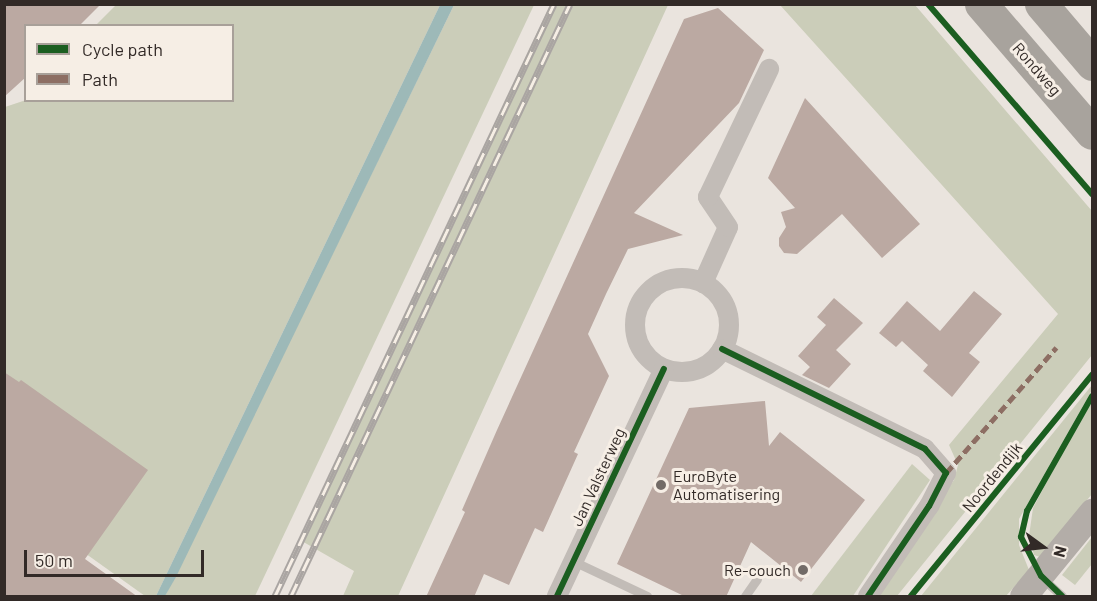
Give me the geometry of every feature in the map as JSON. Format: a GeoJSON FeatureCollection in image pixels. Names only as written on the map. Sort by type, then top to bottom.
{"type":"FeatureCollection","features":[{"type":"Feature","properties":{"kind":"highway","name":"Rondweg"},"geometry":{"type":"LineString","coordinates":[[981,4],[1092,133]]}},
{"type":"Feature","properties":{"kind":"highway"},"geometry":{"type":"LineString","coordinates":[[1041,4],[1092,64]]}},
{"type":"Feature","properties":{"kind":"street"},"geometry":{"type":"LineString","coordinates":[[703,283],[728,226],[708,197],[769,69]]}},
{"type":"Feature","properties":{"kind":"street"},"geometry":{"type":"LineString","coordinates":[[686,278],[703,283],[713,290],[723,302],[729,318],[728,334],[722,349],[711,362],[697,370],[680,372],[664,369],[644,352],[638,340],[635,327],[642,302],[650,291],[673,279],[686,278]]}},
{"type":"Feature","properties":{"kind":"street","name":"Noordendijk"},"geometry":{"type":"LineString","coordinates":[[722,349],[925,449],[946,473],[930,506],[868,597]]}},
{"type":"Feature","properties":{"kind":"street","name":"Jan Valsterweg"},"geometry":{"type":"LineString","coordinates":[[556,597],[664,369]]}},
{"type":"Feature","properties":{"kind":"street"},"geometry":{"type":"LineString","coordinates":[[1023,597],[1092,512]]}},
{"type":"Feature","properties":{"kind":"lane"},"geometry":{"type":"LineString","coordinates":[[573,561],[647,597]]}},
{"type":"Feature","properties":{"kind":"lane"},"geometry":{"type":"LineString","coordinates":[[1041,576],[1062,597]]}},
{"type":"Feature","properties":{"kind":"lane"},"geometry":{"type":"LineString","coordinates":[[744,597],[757,579]]}},
{"type":"Feature","properties":{"kind":"green space"},"geometry":{"type":"Polygon","coordinates":[[[116,5],[440,5],[156,596],[145,596],[5,496],[5,107],[24,101],[234,102],[234,24],[97,24],[116,5]]]}},
{"type":"Feature","properties":{"kind":"green space"},"geometry":{"type":"Polygon","coordinates":[[[454,5],[534,5],[255,596],[165,596],[454,5]]]}},
{"type":"Feature","properties":{"kind":"green space"},"geometry":{"type":"Polygon","coordinates":[[[550,5],[668,5],[398,596],[343,596],[354,571],[300,540],[550,5]]]}},
{"type":"Feature","properties":{"kind":"green space"},"geometry":{"type":"Polygon","coordinates":[[[780,5],[915,5],[1092,211],[1092,355],[897,596],[873,596],[954,480],[958,465],[949,445],[1058,314],[780,5]]]}},
{"type":"Feature","properties":{"kind":"green space"},"geometry":{"type":"Polygon","coordinates":[[[1092,385],[1092,390],[1019,519],[1019,545],[1029,570],[1006,596],[921,596],[1092,385]]]}},
{"type":"Feature","properties":{"kind":"green space"},"geometry":{"type":"Polygon","coordinates":[[[1092,402],[1092,494],[1040,557],[1034,555],[1029,536],[1033,508],[1071,436],[1092,402]]]}},
{"type":"Feature","properties":{"kind":"green space"},"geometry":{"type":"Polygon","coordinates":[[[912,464],[930,480],[853,596],[811,596],[912,464]]]}},
{"type":"Feature","properties":{"kind":"green space"},"geometry":{"type":"Polygon","coordinates":[[[1092,537],[1092,564],[1075,585],[1062,575],[1092,537]]]}},
{"type":"Feature","properties":{"kind":"water"},"geometry":{"type":"Polygon","coordinates":[[[440,5],[454,5],[176,577],[165,596],[156,596],[440,5]]]}},
{"type":"Feature","properties":{"kind":"building"},"geometry":{"type":"Polygon","coordinates":[[[4,4],[101,4],[81,24],[24,24],[24,79],[4,97],[4,4]]]}},
{"type":"Feature","properties":{"kind":"building"},"geometry":{"type":"Polygon","coordinates":[[[718,8],[764,50],[739,103],[634,213],[683,235],[628,249],[606,294],[588,334],[609,376],[574,452],[578,454],[543,532],[535,528],[509,585],[484,574],[474,597],[426,597],[465,512],[462,510],[497,430],[684,19],[718,8]]]}},
{"type":"Feature","properties":{"kind":"building"},"geometry":{"type":"Polygon","coordinates":[[[805,98],[920,224],[882,258],[842,214],[797,254],[784,253],[779,246],[779,238],[786,227],[781,212],[795,208],[768,178],[805,98]]]}},
{"type":"Feature","properties":{"kind":"building"},"geometry":{"type":"Polygon","coordinates":[[[974,291],[1002,314],[969,353],[980,362],[952,397],[923,371],[928,365],[902,341],[896,347],[879,333],[907,301],[940,331],[974,291]]]}},
{"type":"Feature","properties":{"kind":"building"},"geometry":{"type":"Polygon","coordinates":[[[834,298],[863,323],[836,350],[851,364],[829,388],[802,375],[810,367],[798,356],[826,325],[817,317],[834,298]]]}},
{"type":"Feature","properties":{"kind":"building"},"geometry":{"type":"Polygon","coordinates":[[[4,372],[19,382],[21,380],[148,470],[85,559],[138,597],[4,597],[4,372]]]}},
{"type":"Feature","properties":{"kind":"building"},"geometry":{"type":"Polygon","coordinates":[[[765,401],[769,446],[780,432],[865,500],[801,582],[751,542],[726,597],[686,597],[617,564],[689,408],[765,401]]]}},
{"type":"Feature","properties":{"kind":"railway"},"geometry":{"type":"LineString","coordinates":[[275,596],[554,4]]}},
{"type":"Feature","properties":{"kind":"railway"},"geometry":{"type":"LineString","coordinates":[[291,596],[570,4]]}},
{"type":"Feature","properties":{"kind":"marked path"},"geometry":{"type":"LineString","coordinates":[[946,473],[1056,348]]}},
{"type":"Feature","properties":{"kind":"cycle path"},"geometry":{"type":"LineString","coordinates":[[928,4],[1092,194]]}},
{"type":"Feature","properties":{"kind":"cycle path"},"geometry":{"type":"LineString","coordinates":[[722,349],[925,449],[946,473],[929,506],[868,596]]}},
{"type":"Feature","properties":{"kind":"cycle path"},"geometry":{"type":"LineString","coordinates":[[557,596],[664,369]]}},
{"type":"Feature","properties":{"kind":"cycle path"},"geometry":{"type":"LineString","coordinates":[[911,596],[1092,375]]}},
{"type":"Feature","properties":{"kind":"cycle path"},"geometry":{"type":"LineString","coordinates":[[1062,596],[1041,576],[1021,537],[1027,511],[1092,396]]}},
{"type":"Feature","properties":{"kind":"place","name":"EuroByte Automatisering"},"geometry":{"type":"Point","coordinates":[661,485]}},
{"type":"Feature","properties":{"kind":"place","name":"Re-couch"},"geometry":{"type":"Point","coordinates":[803,570]}}]}
